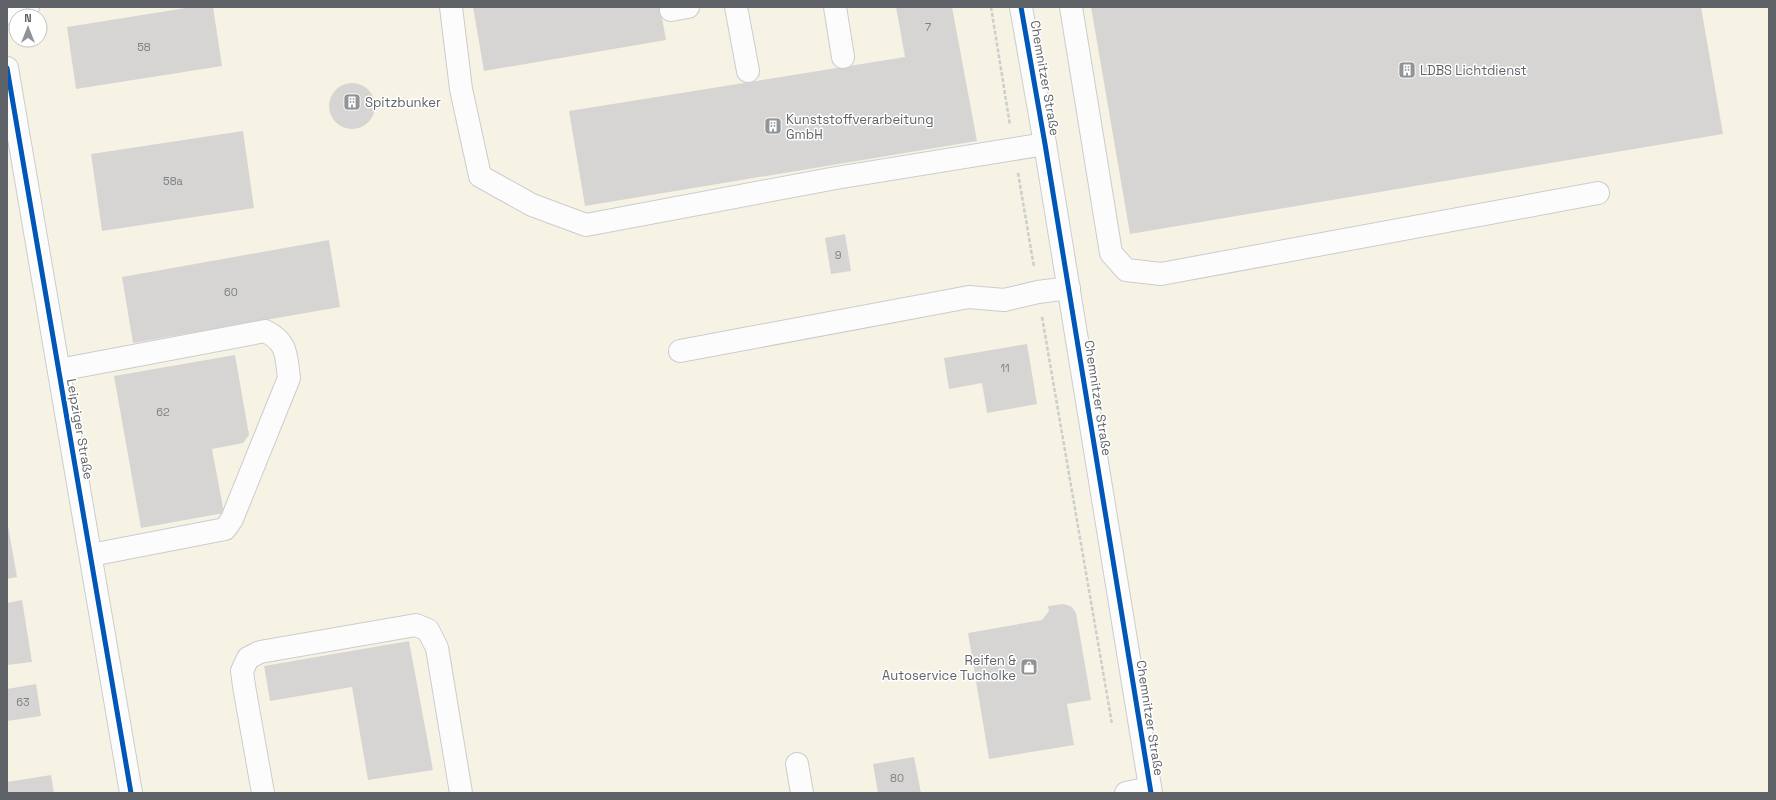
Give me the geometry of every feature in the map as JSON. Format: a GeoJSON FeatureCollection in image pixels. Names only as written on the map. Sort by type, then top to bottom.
{"type":"FeatureCollection","features":[{"type":"Feature","properties":{"kind":"street"},"geometry":{"type":"LineString","coordinates":[[7,13],[28,7]]}},
{"type":"Feature","properties":{"kind":"street"},"geometry":{"type":"LineString","coordinates":[[451,7],[461,89],[480,176],[532,205],[586,225],[836,178],[1045,144]]}},
{"type":"Feature","properties":{"kind":"street"},"geometry":{"type":"LineString","coordinates":[[736,7],[748,71]]}},
{"type":"Feature","properties":{"kind":"street"},"geometry":{"type":"LineString","coordinates":[[835,7],[843,57]]}},
{"type":"Feature","properties":{"kind":"street","name":"Chemnitzer Straße"},"geometry":{"type":"LineString","coordinates":[[1021,7],[1069,288],[1151,790]]}},
{"type":"Feature","properties":{"kind":"street"},"geometry":{"type":"LineString","coordinates":[[1070,7],[1111,253],[1126,270],[1161,274],[1598,193]]}},
{"type":"Feature","properties":{"kind":"street","name":"Leipziger Straße"},"geometry":{"type":"LineString","coordinates":[[7,68],[131,793]]}},
{"type":"Feature","properties":{"kind":"street"},"geometry":{"type":"LineString","coordinates":[[680,351],[969,297],[1004,300],[1038,292],[1069,288]]}},
{"type":"Feature","properties":{"kind":"street"},"geometry":{"type":"LineString","coordinates":[[59,370],[266,331],[276,336],[284,346],[286,356],[289,378],[232,518],[225,529],[91,556]]}},
{"type":"Feature","properties":{"kind":"street"},"geometry":{"type":"LineString","coordinates":[[263,793],[242,670],[248,658],[260,652],[416,625],[428,630],[437,648],[461,793]]}},
{"type":"Feature","properties":{"kind":"street"},"geometry":{"type":"LineString","coordinates":[[797,764],[802,793]]}},
{"type":"Feature","properties":{"kind":"street"},"geometry":{"type":"LineString","coordinates":[[1126,793],[1151,790]]}},
{"type":"Feature","properties":{"kind":"path"},"geometry":{"type":"LineString","coordinates":[[991,7],[1113,730]]}},
{"type":"Feature","properties":{"kind":"shaded area"},"geometry":{"type":"Polygon","coordinates":[[[7,7],[1769,7],[1769,793],[7,793],[7,7]]]}},
{"type":"Feature","properties":{"kind":"building"},"geometry":{"type":"Polygon","coordinates":[[[192,7],[213,7],[222,66],[76,89],[67,27],[192,7]]]}},
{"type":"Feature","properties":{"kind":"building"},"geometry":{"type":"Polygon","coordinates":[[[473,7],[660,7],[666,40],[484,71],[473,7]]]}},
{"type":"Feature","properties":{"kind":"building","name":"Kunststoffverarbeitung GmbH"},"geometry":{"type":"Polygon","coordinates":[[[896,7],[952,7],[977,141],[585,206],[569,111],[905,57],[896,7]]]}},
{"type":"Feature","properties":{"kind":"building","name":"LDBS Lichtdienst"},"geometry":{"type":"Polygon","coordinates":[[[1091,7],[1701,7],[1723,134],[1130,234],[1091,7]]]}},
{"type":"Feature","properties":{"kind":"building","name":"Spitzbunker"},"geometry":{"type":"Polygon","coordinates":[[[352,83],[365,87],[371,93],[375,106],[371,119],[365,125],[352,129],[339,125],[333,119],[329,106],[333,93],[339,87],[352,83]]]}},
{"type":"Feature","properties":{"kind":"building"},"geometry":{"type":"Polygon","coordinates":[[[243,131],[254,208],[102,231],[91,154],[243,131]]]}},
{"type":"Feature","properties":{"kind":"building"},"geometry":{"type":"Polygon","coordinates":[[[845,234],[851,271],[831,274],[825,238],[845,234]]]}},
{"type":"Feature","properties":{"kind":"building"},"geometry":{"type":"Polygon","coordinates":[[[329,240],[340,307],[133,343],[122,277],[329,240]]]}},
{"type":"Feature","properties":{"kind":"building"},"geometry":{"type":"Polygon","coordinates":[[[1027,344],[1037,404],[987,413],[982,383],[949,389],[944,358],[1027,344]]]}},
{"type":"Feature","properties":{"kind":"building"},"geometry":{"type":"Polygon","coordinates":[[[235,355],[249,435],[243,443],[212,449],[224,513],[141,528],[114,376],[235,355]]]}},
{"type":"Feature","properties":{"kind":"building"},"geometry":{"type":"Polygon","coordinates":[[[7,520],[17,577],[7,579],[7,520]]]}},
{"type":"Feature","properties":{"kind":"building"},"geometry":{"type":"Polygon","coordinates":[[[22,600],[32,662],[7,665],[7,603],[22,600]]]}},
{"type":"Feature","properties":{"kind":"building","name":"Reifen & Autoservice Tucholke"},"geometry":{"type":"Polygon","coordinates":[[[1064,604],[1072,607],[1076,613],[1091,700],[1067,704],[1074,745],[989,759],[968,633],[1042,620],[1049,611],[1048,606],[1064,604]]]}},
{"type":"Feature","properties":{"kind":"building"},"geometry":{"type":"Polygon","coordinates":[[[409,641],[433,770],[368,780],[352,687],[270,701],[264,666],[409,641]]]}},
{"type":"Feature","properties":{"kind":"building"},"geometry":{"type":"Polygon","coordinates":[[[36,684],[41,716],[7,721],[7,689],[36,684]]]}},
{"type":"Feature","properties":{"kind":"building"},"geometry":{"type":"Polygon","coordinates":[[[914,757],[921,793],[878,793],[873,764],[914,757]]]}},
{"type":"Feature","properties":{"kind":"building"},"geometry":{"type":"Polygon","coordinates":[[[51,775],[54,793],[7,793],[7,782],[51,775]]]}},
{"type":"Feature","properties":{"kind":"cycle path"},"geometry":{"type":"LineString","coordinates":[[1021,7],[1045,144],[1151,793]]}},
{"type":"Feature","properties":{"kind":"cycle path"},"geometry":{"type":"LineString","coordinates":[[7,68],[131,793]]}},
{"type":"Feature","properties":{"kind":"place","name":"LDBS Lichtdienst"},"geometry":{"type":"Point","coordinates":[1407,70]}},
{"type":"Feature","properties":{"kind":"place","name":"Spitzbunker"},"geometry":{"type":"Point","coordinates":[352,102]}},
{"type":"Feature","properties":{"kind":"place","name":"Kunststoffverarbeitung GmbH"},"geometry":{"type":"Point","coordinates":[773,126]}},
{"type":"Feature","properties":{"kind":"place","name":"Reifen & Autoservice Tucholke"},"geometry":{"type":"Point","coordinates":[1029,667]}}]}
